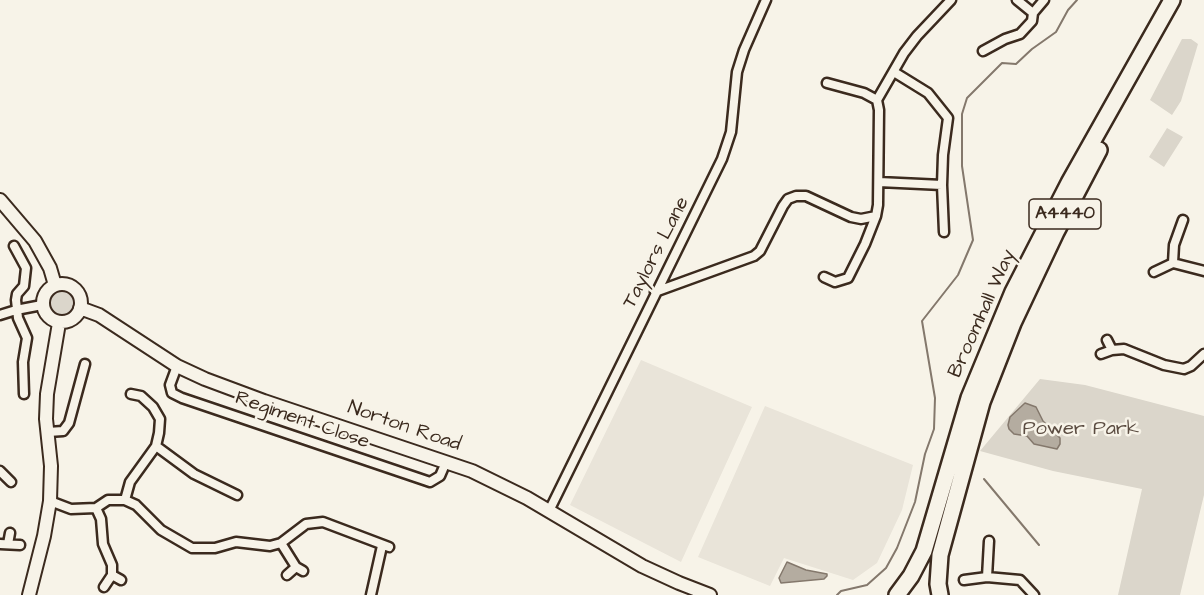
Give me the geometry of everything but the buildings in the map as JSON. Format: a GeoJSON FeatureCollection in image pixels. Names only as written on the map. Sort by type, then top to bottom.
{"type":"FeatureCollection","features":[{"type":"Feature","properties":{"kind":"highway","name":"Broomhall Way"},"geometry":{"type":"LineString","coordinates":[[897,595],[911,576],[924,551],[969,398],[1013,292],[1069,183],[1172,0]]}},
{"type":"Feature","properties":{"kind":"highway","name":"Broomhall Way"},"geometry":{"type":"LineString","coordinates":[[940,595],[939,555],[956,491],[982,402],[1013,323],[1093,161],[1184,0]]}},
{"type":"Feature","properties":{"kind":"street","name":"Taylors Lane"},"geometry":{"type":"LineString","coordinates":[[549,511],[722,159],[731,132],[737,72],[766,0]]}},
{"type":"Feature","properties":{"kind":"street"},"geometry":{"type":"LineString","coordinates":[[824,277],[835,282],[848,278],[876,216],[879,182],[877,100],[917,36],[951,0]]}},
{"type":"Feature","properties":{"kind":"street"},"geometry":{"type":"LineString","coordinates":[[1017,0],[1033,13]]}},
{"type":"Feature","properties":{"kind":"street"},"geometry":{"type":"LineString","coordinates":[[983,51],[1020,34],[1032,21],[1033,13],[1044,0]]}},
{"type":"Feature","properties":{"kind":"street"},"geometry":{"type":"LineString","coordinates":[[894,72],[928,93],[948,118],[943,155],[944,231]]}},
{"type":"Feature","properties":{"kind":"street"},"geometry":{"type":"LineString","coordinates":[[827,83],[864,93],[877,100]]}},
{"type":"Feature","properties":{"kind":"street"},"geometry":{"type":"LineString","coordinates":[[879,182],[942,185]]}},
{"type":"Feature","properties":{"kind":"street"},"geometry":{"type":"LineString","coordinates":[[655,292],[754,256],[760,251],[783,206],[788,199],[796,196],[806,196],[851,217],[861,219],[876,216]]}},
{"type":"Feature","properties":{"kind":"street"},"geometry":{"type":"LineString","coordinates":[[0,200],[35,241],[50,268],[55,285]]}},
{"type":"Feature","properties":{"kind":"street"},"geometry":{"type":"LineString","coordinates":[[1173,263],[1174,245],[1183,220]]}},
{"type":"Feature","properties":{"kind":"street"},"geometry":{"type":"LineString","coordinates":[[14,246],[26,268],[26,278],[18,294],[16,310],[27,338],[23,362],[24,394]]}},
{"type":"Feature","properties":{"kind":"street"},"geometry":{"type":"LineString","coordinates":[[1154,272],[1173,263],[1204,272]]}},
{"type":"Feature","properties":{"kind":"street"},"geometry":{"type":"LineString","coordinates":[[63,284],[76,291],[80,298],[80,308],[73,319],[59,322],[50,318],[42,305],[44,296],[55,285],[63,284]]}},
{"type":"Feature","properties":{"kind":"street"},"geometry":{"type":"LineString","coordinates":[[0,315],[42,305]]}},
{"type":"Feature","properties":{"kind":"street","name":"Norton Road"},"geometry":{"type":"LineString","coordinates":[[80,308],[99,315],[177,366],[264,401],[472,471],[549,511],[642,566],[711,595]]}},
{"type":"Feature","properties":{"kind":"street"},"geometry":{"type":"LineString","coordinates":[[29,595],[50,501],[48,385],[59,322]]}},
{"type":"Feature","properties":{"kind":"street"},"geometry":{"type":"LineString","coordinates":[[1107,340],[1112,350]]}},
{"type":"Feature","properties":{"kind":"street"},"geometry":{"type":"LineString","coordinates":[[1101,354],[1112,350],[1124,350],[1164,365],[1184,369],[1204,354]]}},
{"type":"Feature","properties":{"kind":"street"},"geometry":{"type":"LineString","coordinates":[[48,432],[63,431],[69,423],[86,364]]}},
{"type":"Feature","properties":{"kind":"street","name":"Regiment Close"},"geometry":{"type":"LineString","coordinates":[[177,366],[170,385],[172,393],[182,398],[430,482],[440,476],[443,469]]}},
{"type":"Feature","properties":{"kind":"street"},"geometry":{"type":"LineString","coordinates":[[124,500],[130,482],[156,446],[159,419],[153,407],[141,396],[130,394]]}},
{"type":"Feature","properties":{"kind":"street"},"geometry":{"type":"LineString","coordinates":[[156,446],[194,474],[237,495]]}},
{"type":"Feature","properties":{"kind":"street"},"geometry":{"type":"LineString","coordinates":[[4,471],[11,482]]}},
{"type":"Feature","properties":{"kind":"street"},"geometry":{"type":"LineString","coordinates":[[50,501],[71,509],[96,508],[108,500],[124,500],[136,505],[161,530],[192,548],[215,548],[236,542],[260,545],[281,543],[306,524],[323,522],[385,546],[374,594]]}},
{"type":"Feature","properties":{"kind":"street"},"geometry":{"type":"LineString","coordinates":[[96,508],[101,519],[103,544],[112,565],[112,575],[104,588]]}},
{"type":"Feature","properties":{"kind":"street"},"geometry":{"type":"LineString","coordinates":[[10,533],[4,544],[20,545]]}},
{"type":"Feature","properties":{"kind":"street"},"geometry":{"type":"LineString","coordinates":[[987,578],[989,541]]}},
{"type":"Feature","properties":{"kind":"street"},"geometry":{"type":"LineString","coordinates":[[281,543],[299,569],[287,575]]}},
{"type":"Feature","properties":{"kind":"street"},"geometry":{"type":"LineString","coordinates":[[112,575],[121,580]]}},
{"type":"Feature","properties":{"kind":"street"},"geometry":{"type":"LineString","coordinates":[[964,580],[987,578],[1020,580],[1034,595]]}},
{"type":"Feature","properties":{"kind":"shaded area"},"geometry":{"type":"Polygon","coordinates":[[[641,360],[752,407],[681,562],[570,505],[641,360]]]}},
{"type":"Feature","properties":{"kind":"shaded area"},"geometry":{"type":"Polygon","coordinates":[[[1025,403],[1036,407],[1043,421],[1060,438],[1057,449],[1034,444],[1027,436],[1014,434],[1009,429],[1010,417],[1025,403]]]}},
{"type":"Feature","properties":{"kind":"shaded area"},"geometry":{"type":"Polygon","coordinates":[[[765,406],[913,465],[902,510],[877,563],[853,580],[784,558],[770,586],[698,557],[765,406]]]}},
{"type":"Feature","properties":{"kind":"shaded area"},"geometry":{"type":"Polygon","coordinates":[[[787,562],[806,570],[827,574],[827,576],[824,579],[781,583],[779,578],[787,562]]]}},
{"type":"Feature","properties":{"kind":"green space"},"geometry":{"type":"Polygon","coordinates":[[[1182,39],[1191,39],[1198,44],[1181,101],[1172,115],[1150,100],[1182,39]]]}},
{"type":"Feature","properties":{"kind":"green space"},"geometry":{"type":"Polygon","coordinates":[[[1167,128],[1183,137],[1164,167],[1149,157],[1167,128]]]}},
{"type":"Feature","properties":{"kind":"green space"},"geometry":{"type":"Polygon","coordinates":[[[62,289],[72,293],[76,303],[72,313],[62,317],[52,313],[48,303],[52,293],[62,289]]]}},
{"type":"Feature","properties":{"kind":"green space","name":"Power Park"},"geometry":{"type":"Polygon","coordinates":[[[1040,379],[1085,385],[1204,416],[1204,495],[1180,595],[1118,595],[1142,489],[1053,471],[980,451],[1040,379]]]}},
{"type":"Feature","properties":{"kind":"waterway"},"geometry":{"type":"LineString","coordinates":[[837,595],[841,591],[867,585],[886,568],[897,548],[915,502],[925,454],[934,429],[935,398],[922,321],[958,275],[973,240],[962,166],[962,114],[967,98],[1002,63],[1016,64],[1056,32],[1068,10],[1077,0]]}},
{"type":"Feature","properties":{"kind":"waterway"},"geometry":{"type":"LineString","coordinates":[[984,479],[1039,545]]}}]}
